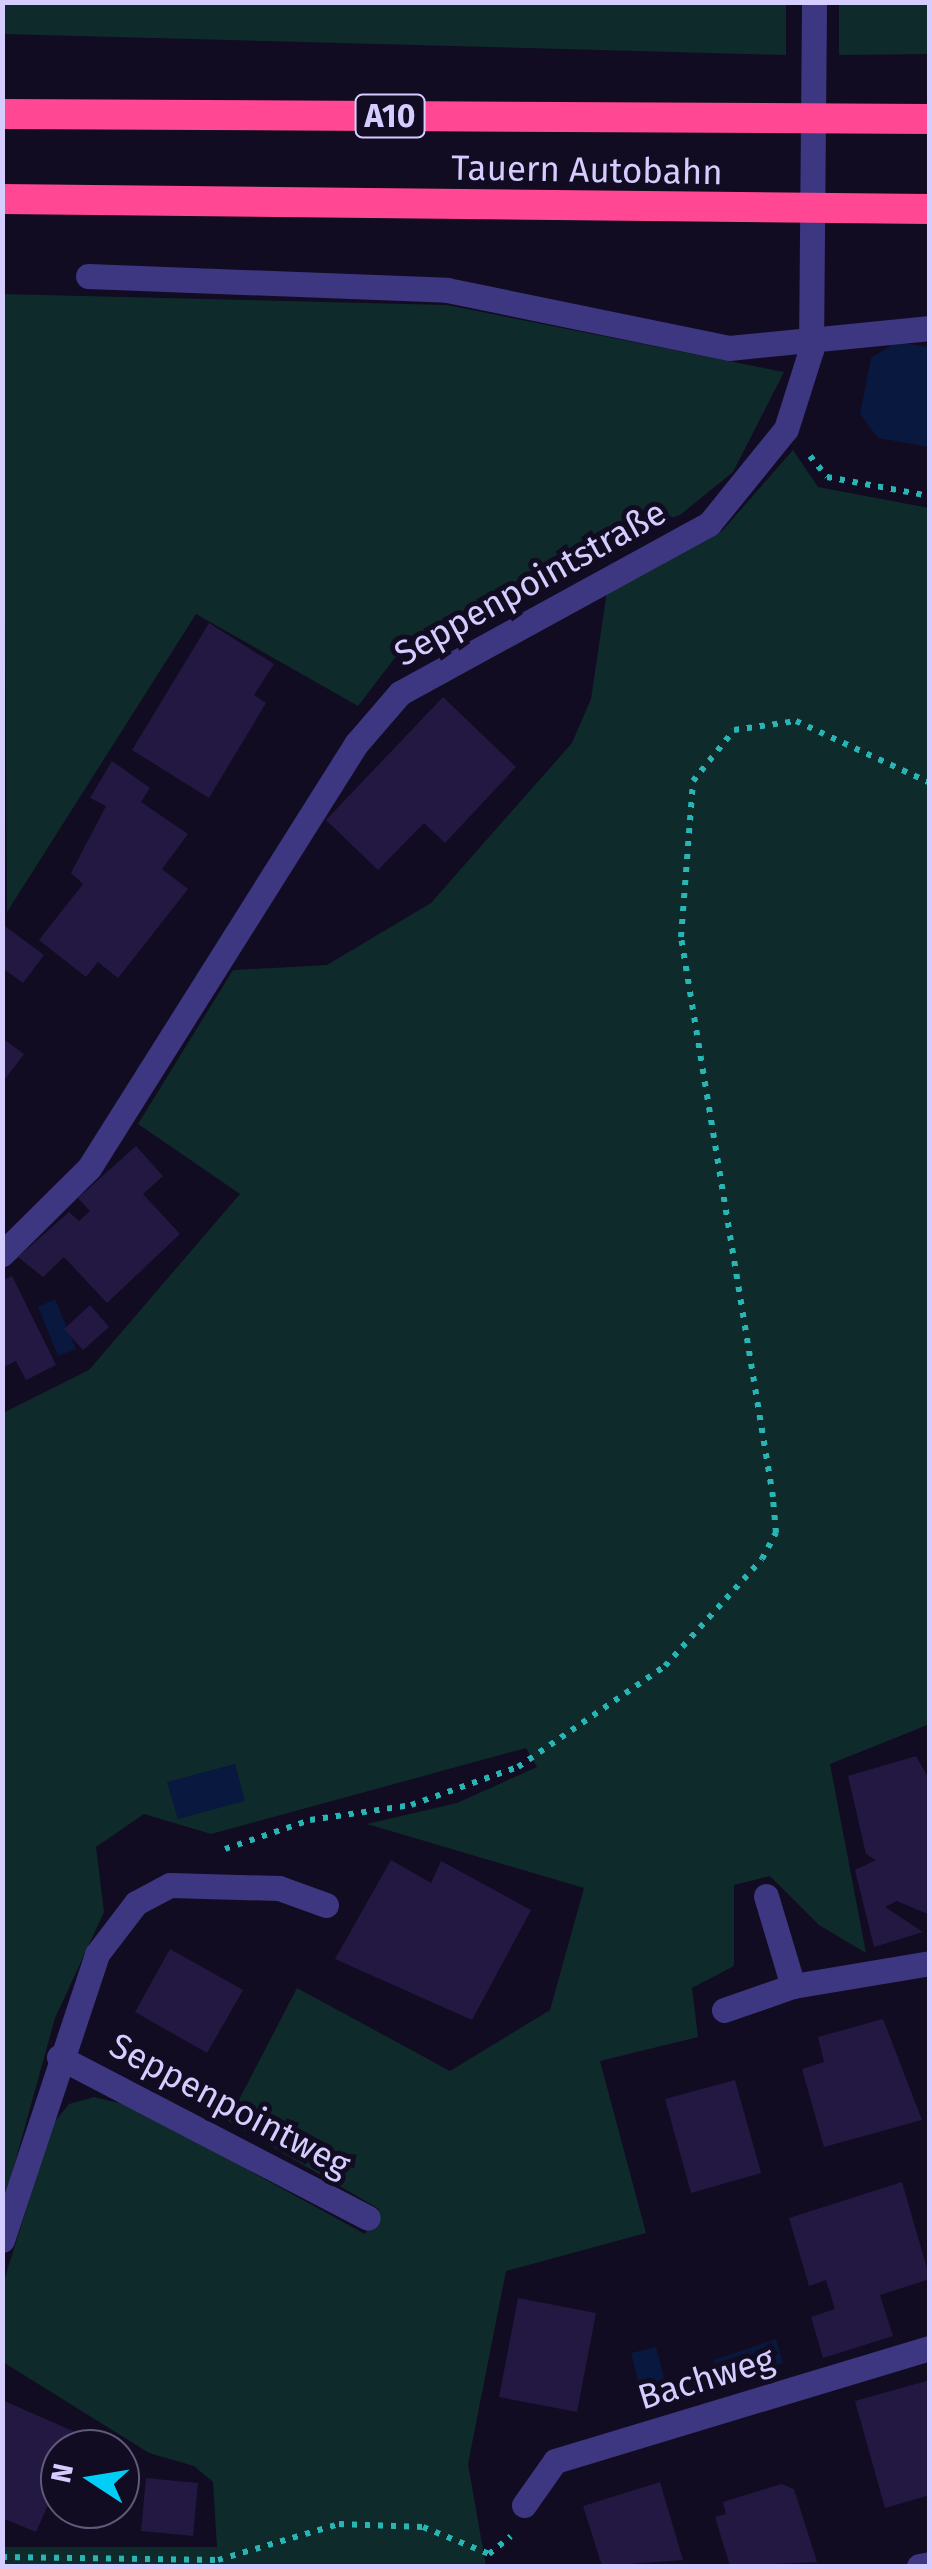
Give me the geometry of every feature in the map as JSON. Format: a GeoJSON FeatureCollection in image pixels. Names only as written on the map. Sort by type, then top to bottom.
{"type":"FeatureCollection","features":[{"type":"Feature","properties":{"kind":"highway","name":"Tauern Autobahn"},"geometry":{"type":"LineString","coordinates":[[2,114],[930,119]]}},
{"type":"Feature","properties":{"kind":"highway","name":"Tauern Autobahn"},"geometry":{"type":"LineString","coordinates":[[2,199],[777,211],[930,209]]}},
{"type":"Feature","properties":{"kind":"street","name":"Seppenpointstraße"},"geometry":{"type":"LineString","coordinates":[[2,1254],[89,1168],[356,744],[400,693],[708,524],[786,429],[811,341],[814,2]]}},
{"type":"Feature","properties":{"kind":"street"},"geometry":{"type":"LineString","coordinates":[[88,276],[377,282],[728,348],[930,328]]}},
{"type":"Feature","properties":{"kind":"street"},"geometry":{"type":"LineString","coordinates":[[170,1885],[279,1888],[326,1905]]}},
{"type":"Feature","properties":{"kind":"street","name":"Seppenpointweg"},"geometry":{"type":"LineString","coordinates":[[2,2240],[59,2057],[97,1954],[136,1903],[170,1885]]}},
{"type":"Feature","properties":{"kind":"street"},"geometry":{"type":"LineString","coordinates":[[766,1896],[794,1986]]}},
{"type":"Feature","properties":{"kind":"street"},"geometry":{"type":"LineString","coordinates":[[724,2010],[794,1986],[930,1963]]}},
{"type":"Feature","properties":{"kind":"street","name":"Seppenpointweg"},"geometry":{"type":"LineString","coordinates":[[59,2057],[368,2218]]}},
{"type":"Feature","properties":{"kind":"street","name":"Bachweg"},"geometry":{"type":"LineString","coordinates":[[524,2505],[555,2462],[930,2348]]}},
{"type":"Feature","properties":{"kind":"street"},"geometry":{"type":"LineString","coordinates":[[920,2566],[930,2564]]}},
{"type":"Feature","properties":{"kind":"path"},"geometry":{"type":"LineString","coordinates":[[786,429],[828,477],[930,496]]}},
{"type":"Feature","properties":{"kind":"path"},"geometry":{"type":"LineString","coordinates":[[170,1885],[232,1844],[411,1805],[518,1767],[664,1666],[762,1559],[776,1532],[774,1497],[681,937],[693,780],[734,730],[796,721],[930,783]]}},
{"type":"Feature","properties":{"kind":"path"},"geometry":{"type":"LineString","coordinates":[[2,2558],[218,2560],[339,2524],[423,2527],[488,2554],[507,2547],[524,2505]]}},
{"type":"Feature","properties":{"kind":"green space"},"geometry":{"type":"Polygon","coordinates":[[[3,2],[786,3],[786,55],[3,34],[3,2]]]}},
{"type":"Feature","properties":{"kind":"green space"},"geometry":{"type":"Polygon","coordinates":[[[839,3],[929,3],[929,54],[839,55],[839,3]]]}},
{"type":"Feature","properties":{"kind":"green space"},"geometry":{"type":"Polygon","coordinates":[[[3,294],[447,305],[784,372],[733,472],[680,515],[591,544],[441,623],[394,659],[358,706],[196,614],[7,912],[3,294]]]}},
{"type":"Feature","properties":{"kind":"green space"},"geometry":{"type":"Polygon","coordinates":[[[793,450],[818,487],[929,508],[930,1724],[830,1764],[866,1953],[819,1925],[770,1876],[734,1885],[734,1966],[692,1988],[698,2037],[600,2061],[646,2233],[506,2271],[468,2464],[486,2566],[3,2566],[3,2547],[217,2547],[213,2482],[194,2466],[140,2447],[140,2429],[110,2429],[3,2362],[2,2287],[53,2124],[69,2104],[94,2097],[131,2106],[365,2234],[379,2209],[228,2121],[297,1988],[450,2071],[550,2010],[584,1888],[367,1824],[457,1803],[537,1767],[526,1748],[211,1834],[144,1814],[96,1847],[104,1912],[55,2018],[3,2206],[3,1413],[89,1370],[240,1194],[138,1124],[233,970],[327,965],[431,903],[572,743],[591,699],[607,591],[722,531],[793,450]]]}},
{"type":"Feature","properties":{"kind":"water"},"geometry":{"type":"Polygon","coordinates":[[[896,342],[929,347],[929,447],[878,438],[860,414],[871,358],[896,342]]]}},
{"type":"Feature","properties":{"kind":"water"},"geometry":{"type":"Polygon","coordinates":[[[55,1299],[76,1349],[58,1356],[38,1307],[55,1299]]]}},
{"type":"Feature","properties":{"kind":"water"},"geometry":{"type":"Polygon","coordinates":[[[235,1764],[245,1801],[178,1819],[167,1782],[235,1764]]]}},
{"type":"Feature","properties":{"kind":"water"},"geometry":{"type":"Polygon","coordinates":[[[776,2339],[783,2363],[722,2383],[714,2360],[776,2339]]]}},
{"type":"Feature","properties":{"kind":"water"},"geometry":{"type":"Polygon","coordinates":[[[656,2347],[671,2404],[646,2411],[631,2353],[656,2347]]]}},
{"type":"Feature","properties":{"kind":"building"},"geometry":{"type":"Polygon","coordinates":[[[209,623],[274,664],[254,695],[266,703],[209,798],[132,750],[209,623]]]}},
{"type":"Feature","properties":{"kind":"building"},"geometry":{"type":"Polygon","coordinates":[[[443,697],[516,767],[445,843],[424,823],[378,870],[326,820],[443,697]]]}},
{"type":"Feature","properties":{"kind":"building"},"geometry":{"type":"Polygon","coordinates":[[[112,761],[150,788],[141,802],[188,834],[162,869],[188,889],[118,978],[98,962],[86,977],[39,940],[83,884],[71,873],[106,806],[90,798],[112,761]]]}},
{"type":"Feature","properties":{"kind":"building"},"geometry":{"type":"Polygon","coordinates":[[[2,924],[44,955],[23,983],[2,968],[2,924]]]}},
{"type":"Feature","properties":{"kind":"building"},"geometry":{"type":"Polygon","coordinates":[[[2,1038],[24,1054],[2,1083],[2,1038]]]}},
{"type":"Feature","properties":{"kind":"building"},"geometry":{"type":"Polygon","coordinates":[[[136,1146],[163,1176],[143,1194],[180,1234],[107,1303],[64,1257],[43,1277],[18,1257],[69,1212],[79,1221],[90,1211],[78,1198],[136,1146]]]}},
{"type":"Feature","properties":{"kind":"building"},"geometry":{"type":"Polygon","coordinates":[[[12,1276],[56,1365],[26,1380],[16,1361],[2,1368],[2,1281],[12,1276]]]}},
{"type":"Feature","properties":{"kind":"building"},"geometry":{"type":"Polygon","coordinates":[[[90,1305],[109,1327],[83,1350],[64,1329],[90,1305]]]}},
{"type":"Feature","properties":{"kind":"building"},"geometry":{"type":"Polygon","coordinates":[[[916,1756],[930,1781],[930,1915],[897,1901],[885,1907],[923,1932],[874,1947],[855,1870],[876,1860],[866,1854],[848,1776],[916,1756]]]}},
{"type":"Feature","properties":{"kind":"building"},"geometry":{"type":"Polygon","coordinates":[[[391,1860],[431,1883],[441,1861],[531,1910],[472,2020],[335,1959],[391,1860]]]}},
{"type":"Feature","properties":{"kind":"building"},"geometry":{"type":"Polygon","coordinates":[[[170,1949],[243,1990],[207,2053],[135,2012],[170,1949]]]}},
{"type":"Feature","properties":{"kind":"building"},"geometry":{"type":"Polygon","coordinates":[[[883,2019],[922,2120],[824,2147],[802,2069],[824,2062],[818,2037],[883,2019]]]}},
{"type":"Feature","properties":{"kind":"building"},"geometry":{"type":"Polygon","coordinates":[[[735,2080],[761,2173],[691,2193],[665,2099],[735,2080]]]}},
{"type":"Feature","properties":{"kind":"building"},"geometry":{"type":"Polygon","coordinates":[[[902,2182],[930,2279],[880,2295],[893,2336],[823,2358],[811,2317],[835,2309],[826,2280],[809,2286],[789,2218],[902,2182]]]}},
{"type":"Feature","properties":{"kind":"building"},"geometry":{"type":"Polygon","coordinates":[[[518,2298],[596,2313],[577,2412],[499,2397],[518,2298]]]}},
{"type":"Feature","properties":{"kind":"building"},"geometry":{"type":"Polygon","coordinates":[[[930,2380],[930,2495],[885,2508],[855,2401],[930,2380]]]}},
{"type":"Feature","properties":{"kind":"building"},"geometry":{"type":"Polygon","coordinates":[[[2,2400],[69,2429],[40,2429],[40,2523],[36,2532],[2,2518],[2,2400]]]}},
{"type":"Feature","properties":{"kind":"building"},"geometry":{"type":"Polygon","coordinates":[[[146,2478],[198,2483],[193,2536],[141,2531],[146,2478]]]}},
{"type":"Feature","properties":{"kind":"building"},"geometry":{"type":"Polygon","coordinates":[[[660,2482],[683,2560],[602,2566],[583,2506],[660,2482]]]}},
{"type":"Feature","properties":{"kind":"building"},"geometry":{"type":"Polygon","coordinates":[[[781,2484],[794,2489],[817,2562],[730,2566],[715,2517],[726,2514],[723,2502],[781,2484]]]}}]}
